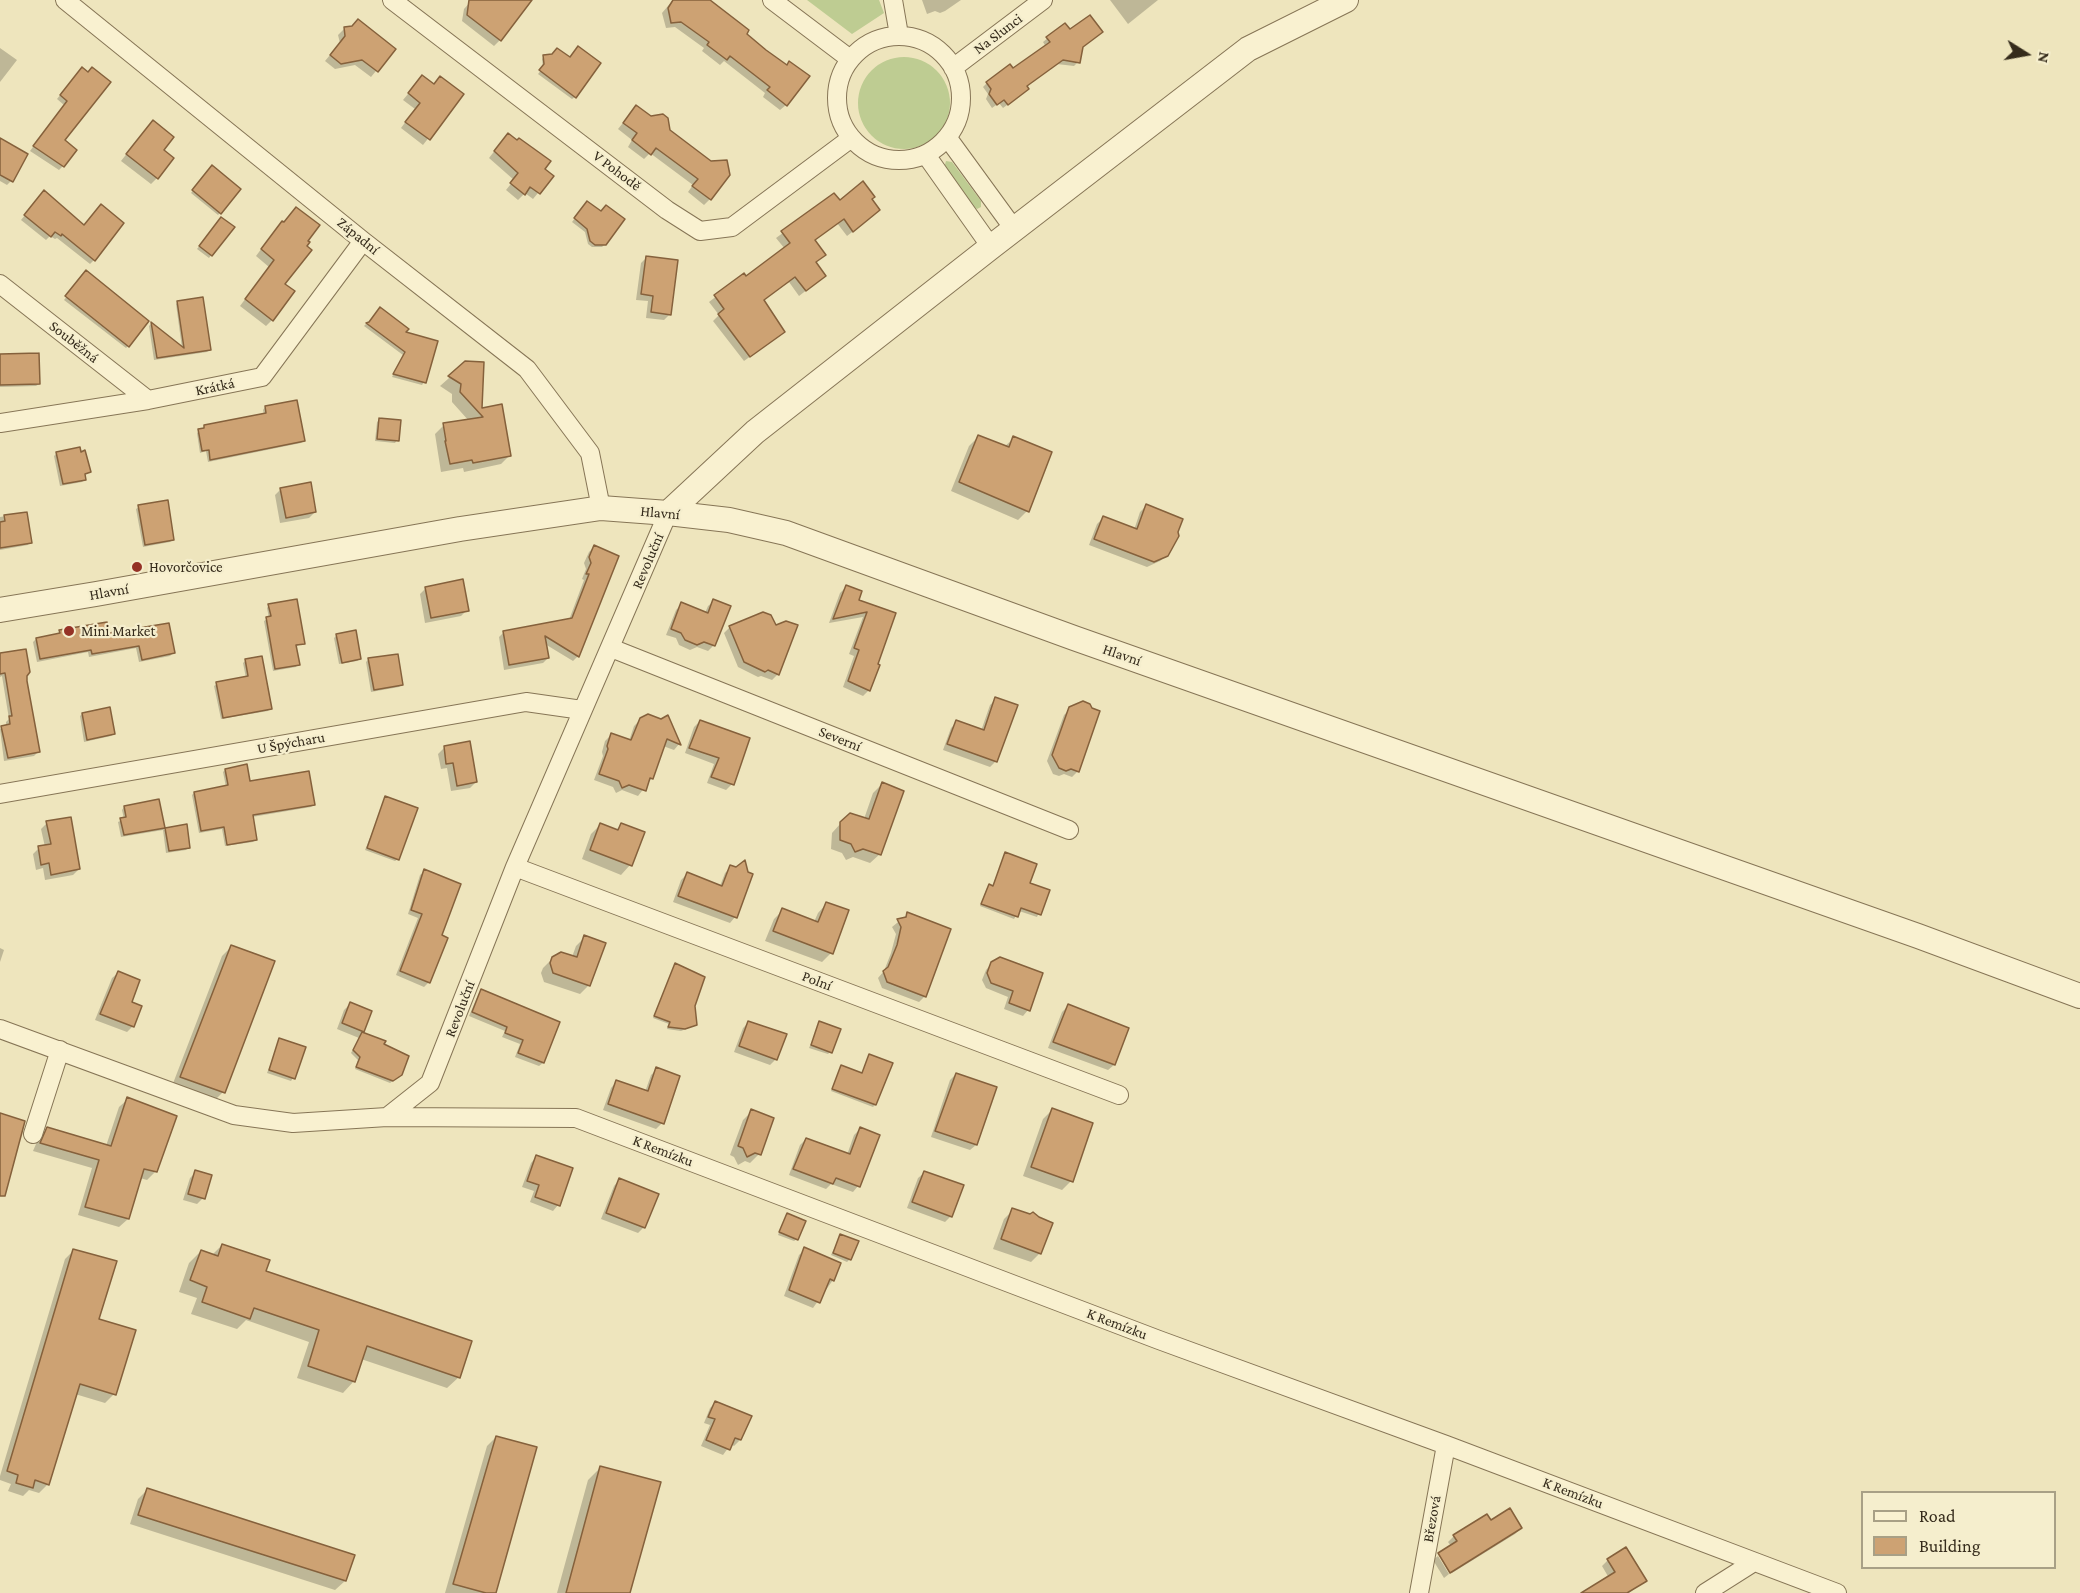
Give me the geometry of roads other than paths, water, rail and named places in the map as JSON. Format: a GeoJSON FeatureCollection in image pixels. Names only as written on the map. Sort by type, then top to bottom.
{"type":"FeatureCollection","features":[{"type":"Feature","properties":{"kind":"street","name":"Západní"},"geometry":{"type":"LineString","coordinates":[[65,0],[363,241],[527,369],[590,453],[601,508]]}},
{"type":"Feature","properties":{"kind":"street","name":"V Pohodě"},"geometry":{"type":"LineString","coordinates":[[392,0],[668,210],[700,231],[732,228],[850,140]]}},
{"type":"Feature","properties":{"kind":"street"},"geometry":{"type":"LineString","coordinates":[[772,0],[850,59]]}},
{"type":"Feature","properties":{"kind":"street"},"geometry":{"type":"LineString","coordinates":[[893,0],[899,35]]}},
{"type":"Feature","properties":{"kind":"street","name":"Na Slunci"},"geometry":{"type":"LineString","coordinates":[[953,68],[1043,0]]}},
{"type":"Feature","properties":{"kind":"street"},"geometry":{"type":"LineString","coordinates":[[668,513],[755,432],[1251,47],[1346,0]]}},
{"type":"Feature","properties":{"kind":"street"},"geometry":{"type":"LineString","coordinates":[[899,35],[917,38],[934,46],[948,59],[958,77],[961,98],[957,119],[947,137],[926,154],[905,160],[885,159],[865,151],[850,140],[840,118],[836,98],[840,77],[850,59],[864,46],[880,38],[899,35]]}},
{"type":"Feature","properties":{"kind":"street"},"geometry":{"type":"LineString","coordinates":[[947,137],[1014,229]]}},
{"type":"Feature","properties":{"kind":"street"},"geometry":{"type":"LineString","coordinates":[[926,154],[991,247]]}},
{"type":"Feature","properties":{"kind":"street","name":"Krátká"},"geometry":{"type":"LineString","coordinates":[[0,423],[148,400],[262,377],[363,241]]}},
{"type":"Feature","properties":{"kind":"street","name":"Souběžná"},"geometry":{"type":"LineString","coordinates":[[0,284],[148,400]]}},
{"type":"Feature","properties":{"kind":"street","name":"Hlavní"},"geometry":{"type":"LineString","coordinates":[[0,610],[460,530],[601,508],[729,520],[786,533],[1074,639],[1918,936],[2080,996]]}},
{"type":"Feature","properties":{"kind":"street","name":"Revoluční"},"geometry":{"type":"LineString","coordinates":[[387,1117],[430,1083],[515,867],[668,513]]}},
{"type":"Feature","properties":{"kind":"street","name":"Severní"},"geometry":{"type":"LineString","coordinates":[[611,648],[1069,830]]}},
{"type":"Feature","properties":{"kind":"street","name":"U Špýcharu"},"geometry":{"type":"LineString","coordinates":[[0,794],[526,702],[582,710]]}},
{"type":"Feature","properties":{"kind":"street","name":"Polní"},"geometry":{"type":"LineString","coordinates":[[515,867],[1119,1095]]}},
{"type":"Feature","properties":{"kind":"street"},"geometry":{"type":"LineString","coordinates":[[0,1029],[234,1115],[293,1123],[387,1117]]}},
{"type":"Feature","properties":{"kind":"street"},"geometry":{"type":"LineString","coordinates":[[33,1134],[60,1050]]}},
{"type":"Feature","properties":{"kind":"street","name":"K Remízku"},"geometry":{"type":"LineString","coordinates":[[387,1117],[576,1118],[1147,1336],[1446,1445],[1837,1593]]}},
{"type":"Feature","properties":{"kind":"street","name":"Březová"},"geometry":{"type":"LineString","coordinates":[[1419,1593],[1446,1445]]}},
{"type":"Feature","properties":{"kind":"street"},"geometry":{"type":"LineString","coordinates":[[1706,1593],[1754,1562]]}},
{"type":"Feature","properties":{"kind":"place","name":"Hovorčovice"},"geometry":{"type":"Point","coordinates":[137,567]}},
{"type":"Feature","properties":{"kind":"place","name":"Mini Market"},"geometry":{"type":"Point","coordinates":[69,631]}}]}
